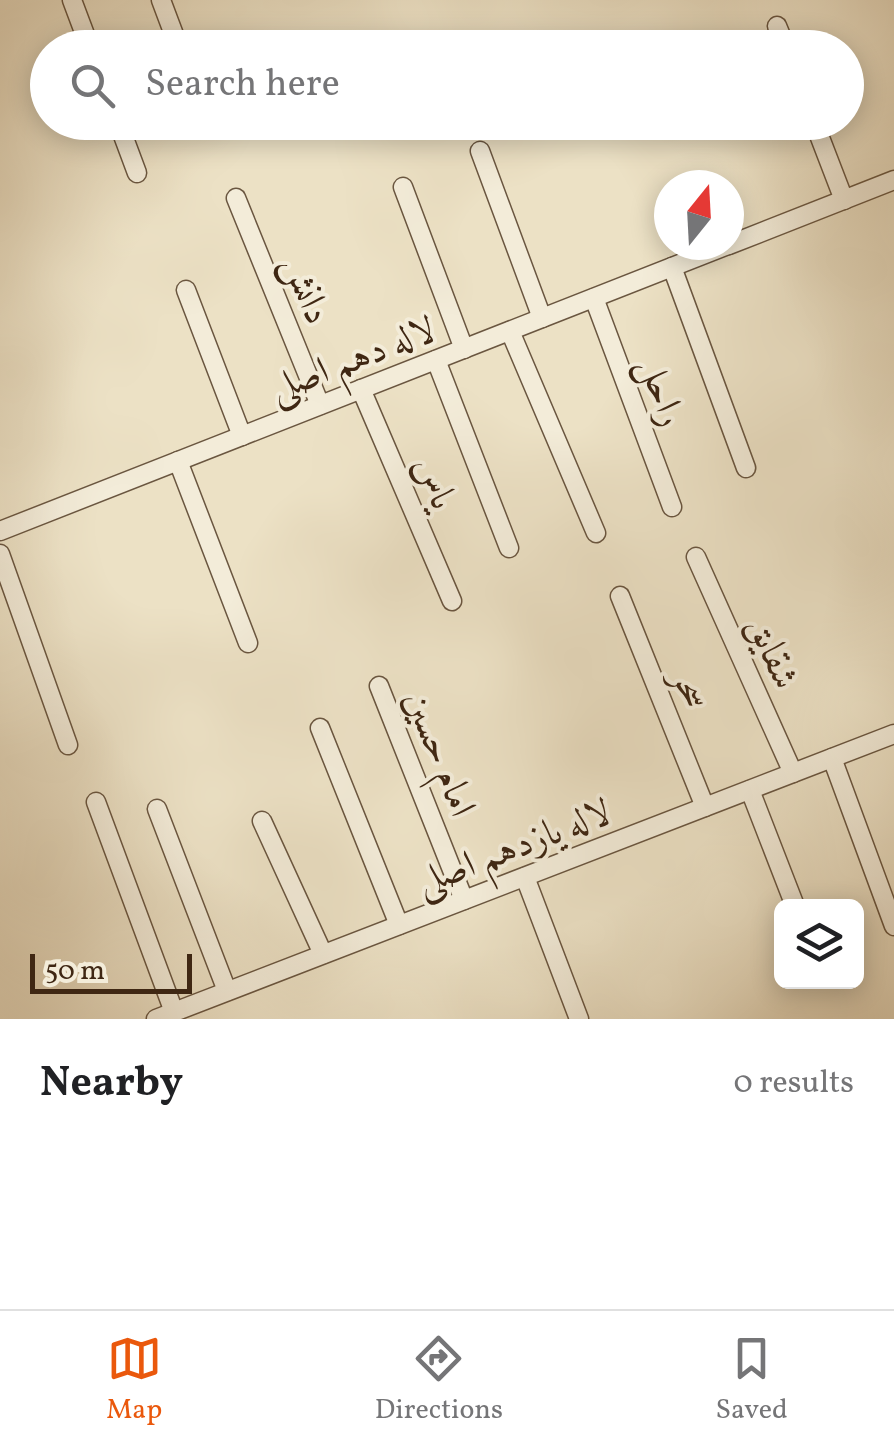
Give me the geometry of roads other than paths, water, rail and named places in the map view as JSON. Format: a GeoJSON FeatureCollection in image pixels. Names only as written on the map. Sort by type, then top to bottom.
{"type":"FeatureCollection","features":[{"type":"Feature","properties":{"kind":"street"},"geometry":{"type":"LineString","coordinates":[[72,0],[83,30]]}},
{"type":"Feature","properties":{"kind":"street"},"geometry":{"type":"LineString","coordinates":[[161,0],[172,30]]}},
{"type":"Feature","properties":{"kind":"street"},"geometry":{"type":"LineString","coordinates":[[778,26],[779,30]]}},
{"type":"Feature","properties":{"kind":"street"},"geometry":{"type":"LineString","coordinates":[[125,140],[137,173]]}},
{"type":"Feature","properties":{"kind":"street"},"geometry":{"type":"LineString","coordinates":[[821,140],[844,200]]}},
{"type":"Feature","properties":{"kind":"street"},"geometry":{"type":"LineString","coordinates":[[480,152],[542,318]]}},
{"type":"Feature","properties":{"kind":"street","name":"لاله دهم اصلی"},"geometry":{"type":"LineString","coordinates":[[744,239],[894,180]]}},
{"type":"Feature","properties":{"kind":"street"},"geometry":{"type":"LineString","coordinates":[[403,187],[464,349]]}},
{"type":"Feature","properties":{"kind":"street","name":"دانش"},"geometry":{"type":"LineString","coordinates":[[236,198],[320,405]]}},
{"type":"Feature","properties":{"kind":"street","name":"لاله دهم اصلی"},"geometry":{"type":"LineString","coordinates":[[0,531],[690,260]]}},
{"type":"Feature","properties":{"kind":"street"},"geometry":{"type":"LineString","coordinates":[[672,267],[746,468]]}},
{"type":"Feature","properties":{"kind":"street"},"geometry":{"type":"LineString","coordinates":[[186,290],[242,436]]}},
{"type":"Feature","properties":{"kind":"street","name":"راحل"},"geometry":{"type":"LineString","coordinates":[[594,298],[672,507]]}},
{"type":"Feature","properties":{"kind":"street"},"geometry":{"type":"LineString","coordinates":[[510,331],[596,534]]}},
{"type":"Feature","properties":{"kind":"street"},"geometry":{"type":"LineString","coordinates":[[436,360],[509,548]]}},
{"type":"Feature","properties":{"kind":"street","name":"یاس"},"geometry":{"type":"LineString","coordinates":[[361,389],[452,601]]}},
{"type":"Feature","properties":{"kind":"street"},"geometry":{"type":"LineString","coordinates":[[178,461],[248,642]]}},
{"type":"Feature","properties":{"kind":"street"},"geometry":{"type":"LineString","coordinates":[[0,554],[68,745]]}},
{"type":"Feature","properties":{"kind":"street","name":"شقایق"},"geometry":{"type":"LineString","coordinates":[[696,557],[793,773]]}},
{"type":"Feature","properties":{"kind":"street","name":"سحر"},"geometry":{"type":"LineString","coordinates":[[620,596],[705,807]]}},
{"type":"Feature","properties":{"kind":"street","name":"امام حسین"},"geometry":{"type":"LineString","coordinates":[[379,686],[464,900]]}},
{"type":"Feature","properties":{"kind":"street"},"geometry":{"type":"LineString","coordinates":[[320,728],[399,925]]}},
{"type":"Feature","properties":{"kind":"street","name":"لاله یازدهم اصلی"},"geometry":{"type":"LineString","coordinates":[[165,1016],[894,734]]}},
{"type":"Feature","properties":{"kind":"street"},"geometry":{"type":"LineString","coordinates":[[832,758],[894,926]]}},
{"type":"Feature","properties":{"kind":"street"},"geometry":{"type":"LineString","coordinates":[[750,790],[792,899]]}},
{"type":"Feature","properties":{"kind":"street"},"geometry":{"type":"LineString","coordinates":[[96,802],[165,1016]]}},
{"type":"Feature","properties":{"kind":"street"},"geometry":{"type":"LineString","coordinates":[[157,808],[228,991]]}},
{"type":"Feature","properties":{"kind":"street"},"geometry":{"type":"LineString","coordinates":[[262,822],[323,954]]}},
{"type":"Feature","properties":{"kind":"street"},"geometry":{"type":"LineString","coordinates":[[526,876],[579,1019]]}}]}
